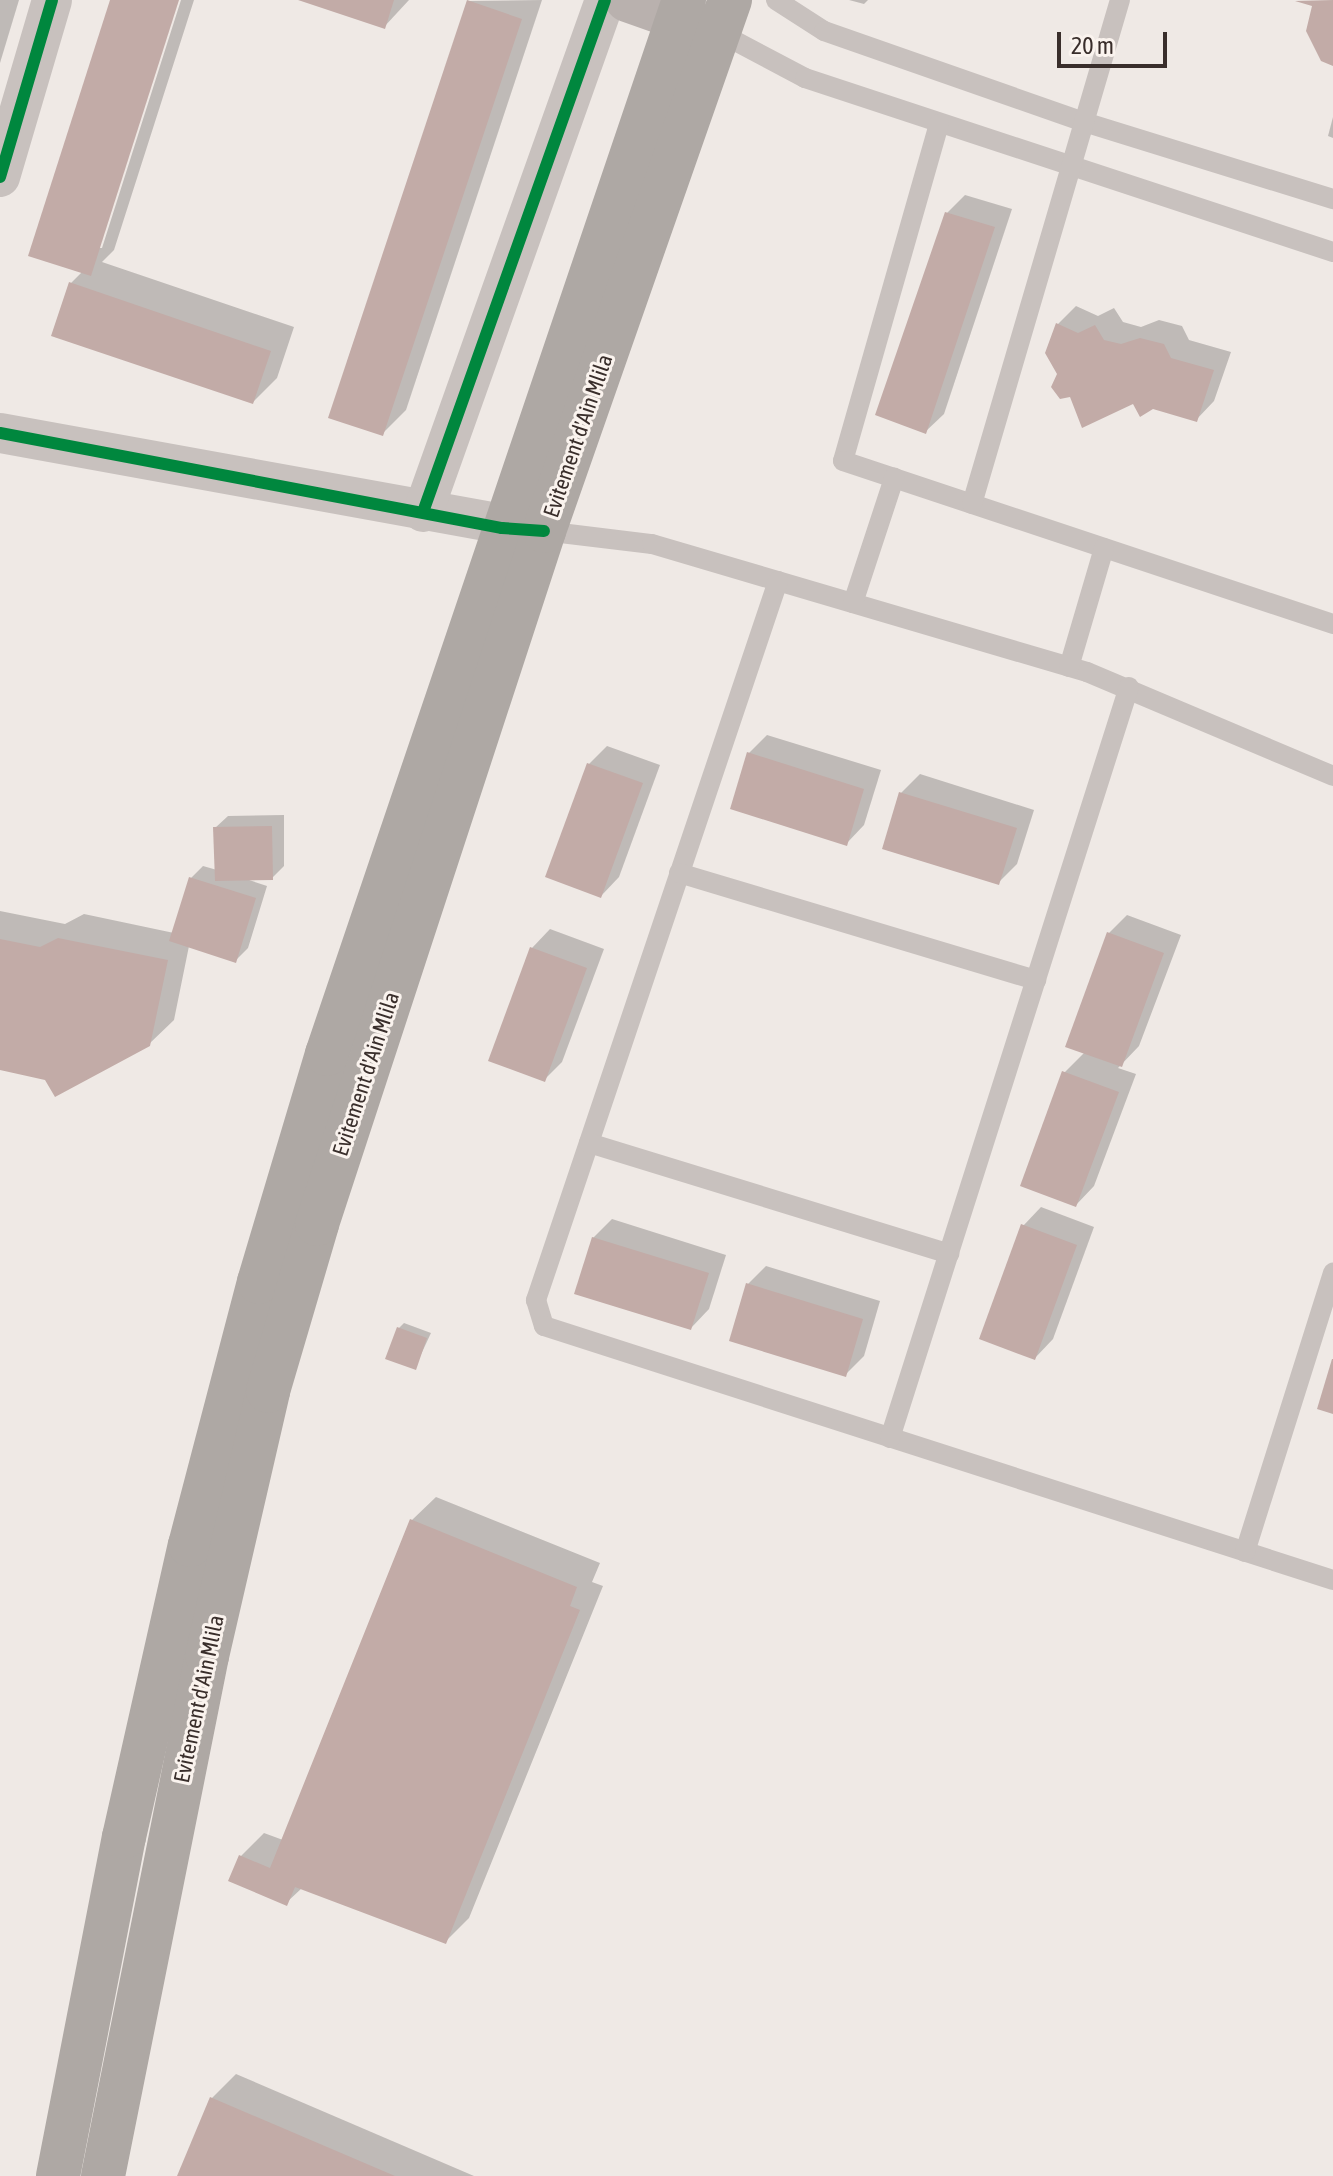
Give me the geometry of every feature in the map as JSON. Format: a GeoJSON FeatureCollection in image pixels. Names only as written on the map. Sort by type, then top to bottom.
{"type":"FeatureCollection","features":[{"type":"Feature","properties":{"kind":"highway","name":"Evitement d'Ain Mlila"},"geometry":{"type":"LineString","coordinates":[[103,2176],[204,1671],[268,1391],[523,529],[681,9]]}},
{"type":"Feature","properties":{"kind":"highway","name":"Evitement d'Ain Mlila"},"geometry":{"type":"LineString","coordinates":[[58,2176],[124,1837],[230,1383],[327,1054],[523,529],[725,16]]}},
{"type":"Feature","properties":{"kind":"street"},"geometry":{"type":"LineString","coordinates":[[0,177],[52,0]]}},
{"type":"Feature","properties":{"kind":"street"},"geometry":{"type":"LineString","coordinates":[[423,512],[605,0]]}},
{"type":"Feature","properties":{"kind":"street"},"geometry":{"type":"LineString","coordinates":[[627,0],[725,16]]}},
{"type":"Feature","properties":{"kind":"street"},"geometry":{"type":"LineString","coordinates":[[0,433],[523,529]]}},
{"type":"Feature","properties":{"kind":"lane"},"geometry":{"type":"LineString","coordinates":[[776,0],[824,31],[1084,122],[1333,199]]}},
{"type":"Feature","properties":{"kind":"lane"},"geometry":{"type":"LineString","coordinates":[[972,504],[1120,0]]}},
{"type":"Feature","properties":{"kind":"lane"},"geometry":{"type":"LineString","coordinates":[[725,16],[805,78],[1070,168],[1333,252]]}},
{"type":"Feature","properties":{"kind":"lane"},"geometry":{"type":"LineString","coordinates":[[939,124],[843,461],[1333,624]]}},
{"type":"Feature","properties":{"kind":"lane"},"geometry":{"type":"LineString","coordinates":[[853,603],[894,478]]}},
{"type":"Feature","properties":{"kind":"lane"},"geometry":{"type":"LineString","coordinates":[[523,529],[652,544],[1069,667],[1129,687],[1333,776]]}},
{"type":"Feature","properties":{"kind":"lane"},"geometry":{"type":"LineString","coordinates":[[1069,667],[1104,548]]}},
{"type":"Feature","properties":{"kind":"lane"},"geometry":{"type":"LineString","coordinates":[[778,581],[536,1300],[544,1326],[1333,1580]]}},
{"type":"Feature","properties":{"kind":"lane"},"geometry":{"type":"LineString","coordinates":[[890,1438],[1129,687]]}},
{"type":"Feature","properties":{"kind":"lane"},"geometry":{"type":"LineString","coordinates":[[679,873],[1036,980]]}},
{"type":"Feature","properties":{"kind":"lane"},"geometry":{"type":"LineString","coordinates":[[589,1143],[949,1254]]}},
{"type":"Feature","properties":{"kind":"lane"},"geometry":{"type":"LineString","coordinates":[[1245,1552],[1333,1273]]}},
{"type":"Feature","properties":{"kind":"building"},"geometry":{"type":"Polygon","coordinates":[[[110,0],[179,0],[91,276],[28,256],[110,0]]]}},
{"type":"Feature","properties":{"kind":"building"},"geometry":{"type":"Polygon","coordinates":[[[298,0],[394,0],[385,29],[298,0]]]}},
{"type":"Feature","properties":{"kind":"building"},"geometry":{"type":"Polygon","coordinates":[[[467,0],[522,19],[383,436],[328,418],[467,0]]]}},
{"type":"Feature","properties":{"kind":"building"},"geometry":{"type":"Polygon","coordinates":[[[1333,0],[1333,66],[1321,61],[1306,31],[1312,6],[1295,1],[1333,0]]]}},
{"type":"Feature","properties":{"kind":"building"},"geometry":{"type":"Polygon","coordinates":[[[945,212],[995,227],[926,434],[875,415],[945,212]]]}},
{"type":"Feature","properties":{"kind":"building"},"geometry":{"type":"Polygon","coordinates":[[[69,282],[271,351],[253,404],[51,336],[69,282]]]}},
{"type":"Feature","properties":{"kind":"building"},"geometry":{"type":"Polygon","coordinates":[[[1056,323],[1078,333],[1095,325],[1104,340],[1121,344],[1140,338],[1164,344],[1171,358],[1214,370],[1197,422],[1153,409],[1140,417],[1133,404],[1082,428],[1070,397],[1060,399],[1051,387],[1057,374],[1045,353],[1056,323]]]}},
{"type":"Feature","properties":{"kind":"building"},"geometry":{"type":"Polygon","coordinates":[[[747,752],[864,789],[847,846],[730,809],[747,752]]]}},
{"type":"Feature","properties":{"kind":"building"},"geometry":{"type":"Polygon","coordinates":[[[587,763],[643,783],[601,898],[545,877],[587,763]]]}},
{"type":"Feature","properties":{"kind":"building"},"geometry":{"type":"Polygon","coordinates":[[[899,792],[1017,828],[999,885],[882,849],[899,792]]]}},
{"type":"Feature","properties":{"kind":"building"},"geometry":{"type":"Polygon","coordinates":[[[272,826],[273,880],[215,881],[213,827],[272,826]]]}},
{"type":"Feature","properties":{"kind":"building"},"geometry":{"type":"Polygon","coordinates":[[[189,877],[256,898],[236,963],[169,941],[189,877]]]}},
{"type":"Feature","properties":{"kind":"building"},"geometry":{"type":"Polygon","coordinates":[[[1107,932],[1164,953],[1122,1067],[1065,1047],[1107,932]]]}},
{"type":"Feature","properties":{"kind":"building"},"geometry":{"type":"Polygon","coordinates":[[[58,938],[168,960],[150,1046],[55,1097],[45,1080],[0,1070],[0,939],[40,947],[58,938]]]}},
{"type":"Feature","properties":{"kind":"building"},"geometry":{"type":"Polygon","coordinates":[[[530,947],[587,968],[545,1082],[488,1061],[530,947]]]}},
{"type":"Feature","properties":{"kind":"building"},"geometry":{"type":"Polygon","coordinates":[[[1062,1071],[1119,1092],[1076,1207],[1020,1186],[1062,1071]]]}},
{"type":"Feature","properties":{"kind":"building"},"geometry":{"type":"Polygon","coordinates":[[[1021,1224],[1077,1245],[1035,1360],[979,1339],[1021,1224]]]}},
{"type":"Feature","properties":{"kind":"building"},"geometry":{"type":"Polygon","coordinates":[[[592,1237],[709,1273],[691,1330],[574,1294],[592,1237]]]}},
{"type":"Feature","properties":{"kind":"building"},"geometry":{"type":"Polygon","coordinates":[[[746,1283],[863,1319],[846,1377],[729,1341],[746,1283]]]}},
{"type":"Feature","properties":{"kind":"building"},"geometry":{"type":"Polygon","coordinates":[[[397,1327],[427,1338],[416,1370],[385,1359],[397,1327]]]}},
{"type":"Feature","properties":{"kind":"building"},"geometry":{"type":"Polygon","coordinates":[[[1333,1359],[1333,1414],[1317,1409],[1333,1359]]]}},
{"type":"Feature","properties":{"kind":"building"},"geometry":{"type":"Polygon","coordinates":[[[410,1519],[577,1587],[570,1606],[580,1610],[446,1944],[295,1887],[287,1906],[228,1881],[239,1855],[270,1868],[410,1519]]]}},
{"type":"Feature","properties":{"kind":"building"},"geometry":{"type":"Polygon","coordinates":[[[210,2097],[395,2176],[177,2176],[210,2097]]]}},
{"type":"Feature","properties":{"kind":"cycle path"},"geometry":{"type":"LineString","coordinates":[[0,177],[52,0]]}},
{"type":"Feature","properties":{"kind":"cycle path"},"geometry":{"type":"LineString","coordinates":[[423,512],[605,0]]}},
{"type":"Feature","properties":{"kind":"cycle path"},"geometry":{"type":"LineString","coordinates":[[0,433],[502,528],[544,531]]}}]}
